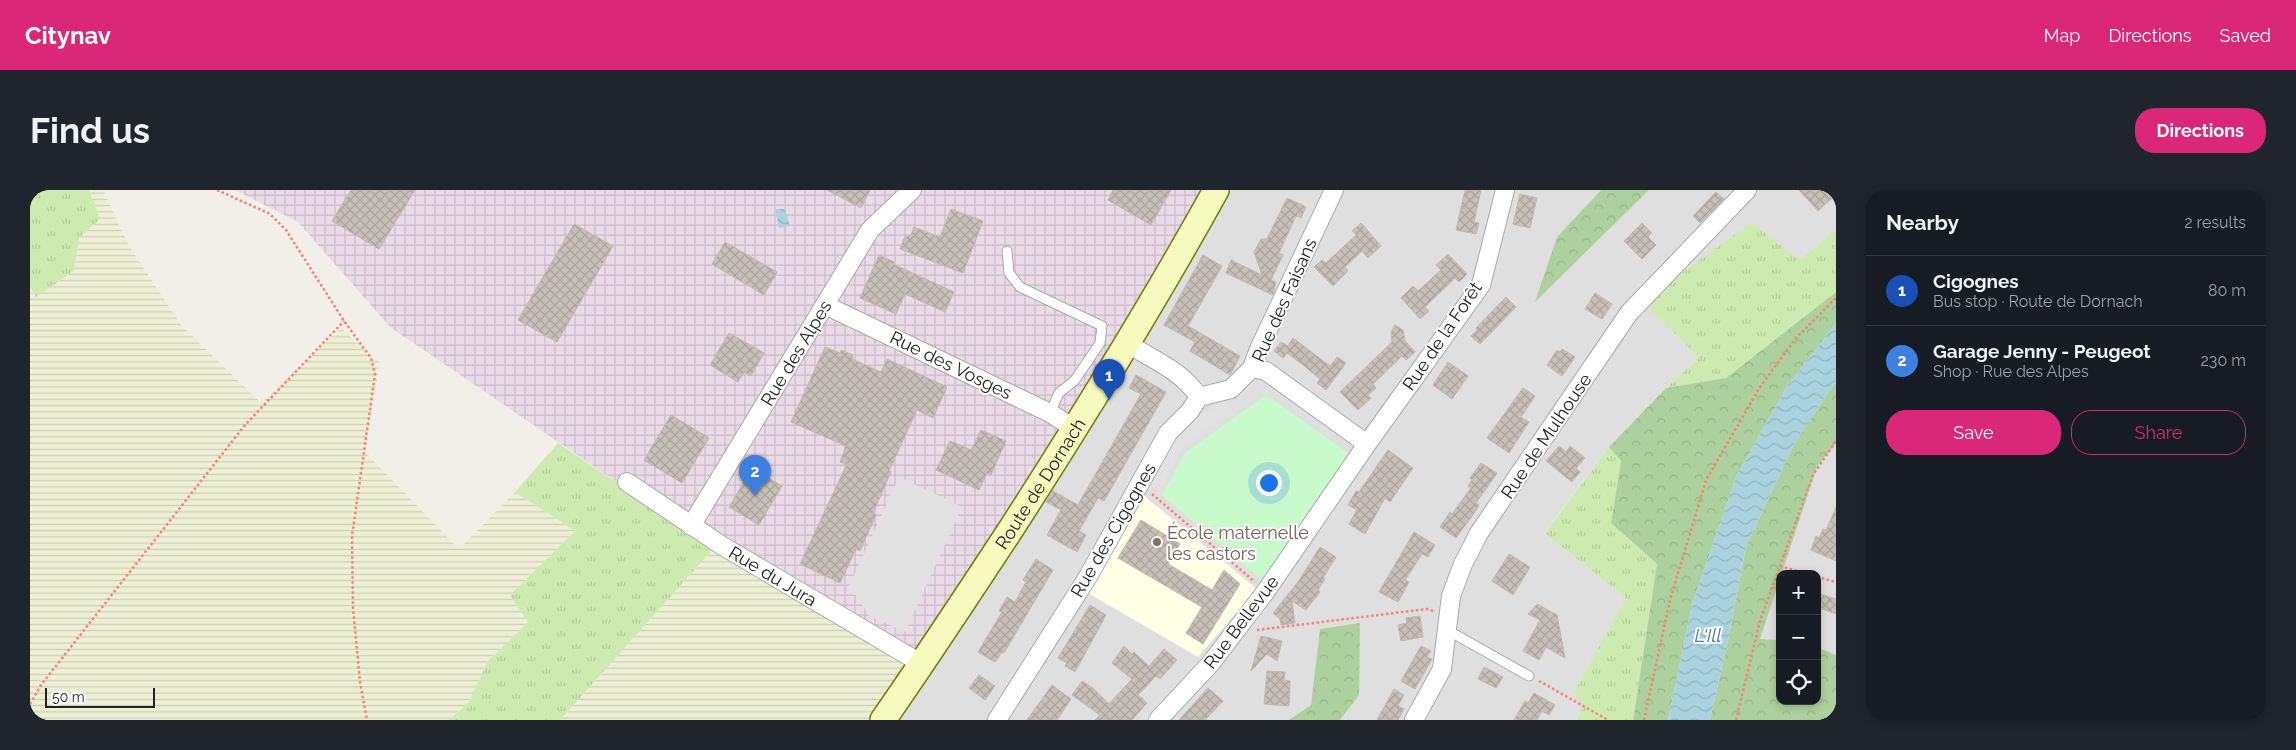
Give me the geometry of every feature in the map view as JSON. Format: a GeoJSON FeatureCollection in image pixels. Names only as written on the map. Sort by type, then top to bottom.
{"type":"FeatureCollection","features":[{"type":"Feature","properties":{"kind":"main road","name":"Route de Dornach"},"geometry":{"type":"LineString","coordinates":[[883,720],[922,664],[1075,429],[1128,344],[1216,190]]}},
{"type":"Feature","properties":{"kind":"street","name":"Rue des Alpes"},"geometry":{"type":"LineString","coordinates":[[692,526],[870,230],[912,190]]}},
{"type":"Feature","properties":{"kind":"street","name":"Rue des Faisans"},"geometry":{"type":"LineString","coordinates":[[1334,190],[1259,349],[1252,368],[1266,371],[1367,444]]}},
{"type":"Feature","properties":{"kind":"street","name":"Rue de la Forêt"},"geometry":{"type":"LineString","coordinates":[[1367,444],[1480,285],[1504,190]]}},
{"type":"Feature","properties":{"kind":"street","name":"Rue de Mulhouse"},"geometry":{"type":"LineString","coordinates":[[1414,720],[1442,669],[1451,596],[1479,533],[1629,313],[1747,190]]}},
{"type":"Feature","properties":{"kind":"street","name":"Rue des Vosges"},"geometry":{"type":"LineString","coordinates":[[825,305],[1050,413],[1075,429]]}},
{"type":"Feature","properties":{"kind":"street"},"geometry":{"type":"LineString","coordinates":[[1128,344],[1177,372],[1192,386],[1199,397],[1231,389],[1252,368]]}},
{"type":"Feature","properties":{"kind":"street","name":"Rue des Cigognes"},"geometry":{"type":"LineString","coordinates":[[996,720],[1089,576],[1168,433],[1190,411],[1199,397]]}},
{"type":"Feature","properties":{"kind":"street","name":"Rue Bellevue"},"geometry":{"type":"LineString","coordinates":[[1158,720],[1211,663],[1266,591],[1367,444]]}},
{"type":"Feature","properties":{"kind":"street","name":"Rue du Jura"},"geometry":{"type":"LineString","coordinates":[[627,482],[692,526],[922,664]]}},
{"type":"Feature","properties":{"kind":"lane"},"geometry":{"type":"LineString","coordinates":[[1007,251],[1009,273],[1020,287],[1102,326],[1100,343],[1075,380],[1059,393],[1050,413]]}},
{"type":"Feature","properties":{"kind":"lane"},"geometry":{"type":"LineString","coordinates":[[1447,633],[1456,635],[1529,676]]}},
{"type":"Feature","properties":{"kind":"path"},"geometry":{"type":"LineString","coordinates":[[217,190],[270,214],[286,230],[344,321],[371,358],[375,374],[352,536],[353,608],[360,682],[367,720]]}},
{"type":"Feature","properties":{"kind":"path"},"geometry":{"type":"LineString","coordinates":[[1644,720],[1670,600],[1706,480],[1760,387],[1796,338],[1836,298]]}},
{"type":"Feature","properties":{"kind":"path"},"geometry":{"type":"LineString","coordinates":[[30,704],[41,685],[245,425],[344,321]]}},
{"type":"Feature","properties":{"kind":"path"},"geometry":{"type":"LineString","coordinates":[[1736,720],[1760,621],[1813,475],[1836,441]]}},
{"type":"Feature","properties":{"kind":"path"},"geometry":{"type":"LineString","coordinates":[[1140,483],[1266,591]]}},
{"type":"Feature","properties":{"kind":"path"},"geometry":{"type":"LineString","coordinates":[[1780,566],[1793,570]]}},
{"type":"Feature","properties":{"kind":"path"},"geometry":{"type":"LineString","coordinates":[[1821,578],[1836,582]]}},
{"type":"Feature","properties":{"kind":"path"},"geometry":{"type":"LineString","coordinates":[[1240,625],[1250,631],[1427,609]]}},
{"type":"Feature","properties":{"kind":"path"},"geometry":{"type":"LineString","coordinates":[[1529,676],[1608,720]]}},
{"type":"Feature","properties":{"kind":"shaded area"},"geometry":{"type":"Polygon","coordinates":[[[89,190],[103,190],[129,246],[181,325],[261,403],[341,328],[380,363],[365,452],[459,549],[515,492],[575,531],[510,595],[529,621],[488,661],[469,702],[449,720],[30,720],[30,287],[36,297],[74,271],[79,238],[100,219],[89,190]]]}},
{"type":"Feature","properties":{"kind":"shaded area"},"geometry":{"type":"Polygon","coordinates":[[[235,190],[1205,190],[1129,321],[1003,520],[910,661],[747,571],[390,327],[298,222],[235,190]]]}},
{"type":"Feature","properties":{"kind":"shaded area"},"geometry":{"type":"Polygon","coordinates":[[[1205,190],[1601,190],[1557,237],[1536,301],[1649,190],[1836,190],[1836,229],[1799,260],[1649,307],[1699,358],[1666,388],[1609,447],[1545,532],[1626,598],[1585,703],[1576,720],[866,720],[910,661],[1205,190]]]}},
{"type":"Feature","properties":{"kind":"shaded area"},"geometry":{"type":"Polygon","coordinates":[[[1222,401],[1232,410],[1182,448],[1160,491],[1148,483],[1172,436],[1222,401]]]}},
{"type":"Feature","properties":{"kind":"shaded area"},"geometry":{"type":"Polygon","coordinates":[[[1836,443],[1836,655],[1821,649],[1821,570],[1782,570],[1817,467],[1836,443]]]}},
{"type":"Feature","properties":{"kind":"shaded area"},"geometry":{"type":"Polygon","coordinates":[[[899,477],[962,507],[905,632],[868,615],[857,596],[847,591],[899,477]]]}},
{"type":"Feature","properties":{"kind":"shaded area","name":"École maternelle les castors"},"geometry":{"type":"Polygon","coordinates":[[[1142,494],[1257,589],[1198,657],[1086,592],[1142,494]]]}},
{"type":"Feature","properties":{"kind":"shaded area"},"geometry":{"type":"Polygon","coordinates":[[[714,548],[747,571],[910,661],[866,720],[560,720],[714,548]]]}},
{"type":"Feature","properties":{"kind":"shaded area"},"geometry":{"type":"Polygon","coordinates":[[[1776,590],[1776,640],[1759,639],[1776,590]]]}},
{"type":"Feature","properties":{"kind":"green space"},"geometry":{"type":"Polygon","coordinates":[[[30,190],[89,190],[100,219],[79,238],[74,271],[36,297],[30,287],[30,190]]]}},
{"type":"Feature","properties":{"kind":"green space"},"geometry":{"type":"Polygon","coordinates":[[[1601,190],[1649,190],[1535,302],[1557,237],[1601,190]]]}},
{"type":"Feature","properties":{"kind":"green space"},"geometry":{"type":"Polygon","coordinates":[[[1752,222],[1799,260],[1836,229],[1836,292],[1726,378],[1666,388],[1699,358],[1648,307],[1679,275],[1752,222]]]}},
{"type":"Feature","properties":{"kind":"green space"},"geometry":{"type":"Polygon","coordinates":[[[1836,292],[1836,323],[1786,388],[1736,477],[1692,605],[1668,720],[1633,720],[1657,564],[1611,523],[1621,461],[1609,447],[1666,388],[1726,378],[1836,292]]]}},
{"type":"Feature","properties":{"kind":"green space"},"geometry":{"type":"Polygon","coordinates":[[[1836,381],[1836,443],[1817,467],[1783,570],[1776,570],[1776,591],[1760,639],[1776,640],[1776,705],[1821,705],[1821,649],[1836,655],[1836,720],[1710,720],[1746,546],[1794,444],[1836,381]]]}},
{"type":"Feature","properties":{"kind":"green space"},"geometry":{"type":"Polygon","coordinates":[[[1266,395],[1351,455],[1263,581],[1162,495],[1185,453],[1266,395]]]}},
{"type":"Feature","properties":{"kind":"green space"},"geometry":{"type":"Polygon","coordinates":[[[558,443],[714,548],[560,720],[449,720],[469,702],[488,661],[528,622],[510,595],[575,531],[515,492],[558,443]]]}},
{"type":"Feature","properties":{"kind":"green space"},"geometry":{"type":"Polygon","coordinates":[[[1609,447],[1621,461],[1611,523],[1657,564],[1633,720],[1576,720],[1585,703],[1573,694],[1626,598],[1545,533],[1609,447]]]}},
{"type":"Feature","properties":{"kind":"green space"},"geometry":{"type":"Polygon","coordinates":[[[1360,623],[1359,695],[1340,720],[1289,720],[1311,705],[1320,629],[1360,623]]]}},
{"type":"Feature","properties":{"kind":"water"},"geometry":{"type":"Polygon","coordinates":[[[775,209],[785,209],[790,226],[779,228],[775,209]]]}},
{"type":"Feature","properties":{"kind":"water","name":"L'Ill"},"geometry":{"type":"Polygon","coordinates":[[[1836,323],[1836,381],[1794,444],[1746,546],[1710,720],[1668,720],[1692,605],[1736,477],[1786,388],[1836,323]]]}},
{"type":"Feature","properties":{"kind":"building"},"geometry":{"type":"Polygon","coordinates":[[[351,190],[415,190],[379,249],[332,221],[351,190]]]}},
{"type":"Feature","properties":{"kind":"building"},"geometry":{"type":"Polygon","coordinates":[[[827,190],[870,190],[861,208],[827,190]]]}},
{"type":"Feature","properties":{"kind":"building"},"geometry":{"type":"Polygon","coordinates":[[[1113,190],[1171,190],[1151,225],[1108,200],[1113,190]]]}},
{"type":"Feature","properties":{"kind":"building"},"geometry":{"type":"Polygon","coordinates":[[[1465,190],[1481,190],[1474,222],[1479,223],[1476,234],[1456,230],[1465,190]]]}},
{"type":"Feature","properties":{"kind":"building"},"geometry":{"type":"Polygon","coordinates":[[[1799,190],[1824,190],[1832,198],[1818,211],[1799,190]]]}},
{"type":"Feature","properties":{"kind":"building"},"geometry":{"type":"Polygon","coordinates":[[[1716,192],[1724,199],[1700,223],[1693,216],[1716,192]]]}},
{"type":"Feature","properties":{"kind":"building"},"geometry":{"type":"Polygon","coordinates":[[[1520,194],[1537,198],[1530,228],[1513,224],[1520,194]]]}},
{"type":"Feature","properties":{"kind":"building"},"geometry":{"type":"Polygon","coordinates":[[[1287,198],[1306,207],[1301,218],[1296,216],[1279,253],[1283,255],[1271,280],[1276,282],[1273,295],[1226,273],[1231,260],[1262,275],[1254,252],[1261,239],[1267,239],[1287,198]]]}},
{"type":"Feature","properties":{"kind":"building"},"geometry":{"type":"Polygon","coordinates":[[[951,209],[983,221],[963,273],[900,249],[904,238],[911,235],[914,227],[940,237],[951,209]]]}},
{"type":"Feature","properties":{"kind":"building"},"geometry":{"type":"Polygon","coordinates":[[[1361,223],[1381,246],[1368,258],[1362,251],[1345,267],[1348,271],[1333,286],[1314,267],[1322,260],[1326,263],[1356,235],[1352,231],[1361,223]]]}},
{"type":"Feature","properties":{"kind":"building"},"geometry":{"type":"Polygon","coordinates":[[[1642,223],[1652,233],[1648,237],[1656,245],[1642,259],[1624,241],[1642,223]]]}},
{"type":"Feature","properties":{"kind":"building"},"geometry":{"type":"Polygon","coordinates":[[[574,224],[613,246],[557,342],[518,320],[574,224]]]}},
{"type":"Feature","properties":{"kind":"building"},"geometry":{"type":"Polygon","coordinates":[[[725,242],[777,272],[764,295],[712,264],[725,242]]]}},
{"type":"Feature","properties":{"kind":"building"},"geometry":{"type":"Polygon","coordinates":[[[1448,254],[1467,274],[1459,282],[1455,278],[1425,307],[1429,311],[1420,319],[1401,298],[1413,286],[1418,291],[1441,270],[1436,265],[1448,254]]]}},
{"type":"Feature","properties":{"kind":"building"},"geometry":{"type":"Polygon","coordinates":[[[879,255],[894,262],[893,264],[954,292],[945,312],[905,294],[896,314],[860,298],[879,255]]]}},
{"type":"Feature","properties":{"kind":"building"},"geometry":{"type":"Polygon","coordinates":[[[1203,255],[1222,266],[1188,326],[1240,356],[1230,375],[1190,351],[1195,342],[1164,325],[1203,255]]]}},
{"type":"Feature","properties":{"kind":"building"},"geometry":{"type":"Polygon","coordinates":[[[1595,293],[1612,304],[1602,319],[1585,309],[1595,293]]]}},
{"type":"Feature","properties":{"kind":"building"},"geometry":{"type":"Polygon","coordinates":[[[1506,297],[1516,307],[1480,344],[1471,336],[1477,330],[1476,328],[1506,297]]]}},
{"type":"Feature","properties":{"kind":"building"},"geometry":{"type":"Polygon","coordinates":[[[1395,325],[1403,330],[1405,341],[1415,352],[1406,360],[1402,356],[1373,384],[1376,388],[1368,395],[1371,398],[1358,410],[1340,392],[1392,342],[1391,332],[1395,325]]]}},
{"type":"Feature","properties":{"kind":"building"},"geometry":{"type":"Polygon","coordinates":[[[729,333],[764,353],[751,376],[744,372],[738,382],[710,365],[729,333]]]}},
{"type":"Feature","properties":{"kind":"building"},"geometry":{"type":"Polygon","coordinates":[[[1293,338],[1330,366],[1337,357],[1346,363],[1326,390],[1317,383],[1320,379],[1287,353],[1283,358],[1274,351],[1281,342],[1288,346],[1293,338]]]}},
{"type":"Feature","properties":{"kind":"building"},"geometry":{"type":"Polygon","coordinates":[[[825,347],[840,353],[841,350],[853,355],[852,359],[881,372],[887,359],[947,387],[933,418],[917,410],[889,471],[891,472],[873,513],[876,515],[860,551],[856,549],[840,583],[800,564],[847,464],[840,462],[846,446],[791,422],[825,347]]]}},
{"type":"Feature","properties":{"kind":"building"},"geometry":{"type":"Polygon","coordinates":[[[1562,349],[1575,357],[1562,376],[1547,365],[1557,350],[1560,352],[1562,349]]]}},
{"type":"Feature","properties":{"kind":"building"},"geometry":{"type":"Polygon","coordinates":[[[1448,362],[1468,376],[1452,399],[1433,385],[1448,362]]]}},
{"type":"Feature","properties":{"kind":"building"},"geometry":{"type":"Polygon","coordinates":[[[1136,375],[1166,392],[1104,501],[1098,498],[1079,531],[1086,535],[1077,552],[1047,535],[1061,510],[1046,502],[1053,491],[1078,505],[1141,394],[1129,388],[1136,375]]]}},
{"type":"Feature","properties":{"kind":"building"},"geometry":{"type":"Polygon","coordinates":[[[1523,388],[1535,396],[1521,417],[1529,422],[1509,453],[1487,438],[1523,388]]]}},
{"type":"Feature","properties":{"kind":"building"},"geometry":{"type":"Polygon","coordinates":[[[671,415],[709,438],[682,483],[644,460],[671,415]]]}},
{"type":"Feature","properties":{"kind":"building"},"geometry":{"type":"Polygon","coordinates":[[[981,430],[1006,441],[991,475],[987,473],[979,490],[936,470],[950,441],[971,450],[981,430]]]}},
{"type":"Feature","properties":{"kind":"building"},"geometry":{"type":"Polygon","coordinates":[[[1559,446],[1566,452],[1570,446],[1585,458],[1576,468],[1580,472],[1572,482],[1546,461],[1559,446]]]}},
{"type":"Feature","properties":{"kind":"building"},"geometry":{"type":"Polygon","coordinates":[[[1388,450],[1413,468],[1390,502],[1385,498],[1365,534],[1349,524],[1357,510],[1348,505],[1356,491],[1359,492],[1388,450]]]}},
{"type":"Feature","properties":{"kind":"building"},"geometry":{"type":"Polygon","coordinates":[[[1481,463],[1497,473],[1476,503],[1479,505],[1475,512],[1456,538],[1440,527],[1450,512],[1452,514],[1471,488],[1468,486],[1472,480],[1470,478],[1481,463]]]}},
{"type":"Feature","properties":{"kind":"building"},"geometry":{"type":"Polygon","coordinates":[[[752,468],[782,486],[759,525],[729,507],[752,468]]]}},
{"type":"Feature","properties":{"kind":"building"},"geometry":{"type":"Polygon","coordinates":[[[1836,507],[1836,561],[1811,550],[1816,536],[1819,538],[1823,529],[1826,530],[1836,507]]]}},
{"type":"Feature","properties":{"kind":"building"},"geometry":{"type":"Polygon","coordinates":[[[1141,520],[1180,544],[1168,564],[1212,590],[1224,570],[1240,584],[1203,644],[1186,633],[1202,607],[1118,558],[1141,520]]]}},
{"type":"Feature","properties":{"kind":"building"},"geometry":{"type":"Polygon","coordinates":[[[1414,532],[1435,545],[1428,557],[1422,554],[1405,580],[1409,582],[1398,602],[1379,592],[1414,532]]]}},
{"type":"Feature","properties":{"kind":"building"},"geometry":{"type":"Polygon","coordinates":[[[1320,547],[1336,557],[1323,578],[1325,579],[1318,590],[1320,592],[1306,610],[1292,601],[1295,623],[1281,625],[1280,619],[1273,613],[1298,582],[1320,547]]]}},
{"type":"Feature","properties":{"kind":"building"},"geometry":{"type":"Polygon","coordinates":[[[1509,554],[1530,567],[1513,595],[1492,581],[1509,554]]]}},
{"type":"Feature","properties":{"kind":"building"},"geometry":{"type":"Polygon","coordinates":[[[1036,559],[1053,570],[1004,653],[1002,652],[995,662],[978,652],[1002,612],[999,611],[1007,597],[1015,602],[1026,582],[1023,580],[1036,559]]]}},
{"type":"Feature","properties":{"kind":"building"},"geometry":{"type":"Polygon","coordinates":[[[1821,594],[1836,599],[1836,614],[1821,608],[1821,594]]]}},
{"type":"Feature","properties":{"kind":"building"},"geometry":{"type":"Polygon","coordinates":[[[1537,604],[1557,615],[1565,658],[1546,647],[1539,660],[1523,651],[1540,620],[1528,614],[1537,604]]]}},
{"type":"Feature","properties":{"kind":"building"},"geometry":{"type":"Polygon","coordinates":[[[1090,605],[1106,615],[1075,672],[1065,666],[1067,663],[1058,658],[1090,605]]]}},
{"type":"Feature","properties":{"kind":"building"},"geometry":{"type":"Polygon","coordinates":[[[1420,616],[1423,637],[1401,641],[1398,625],[1407,623],[1406,618],[1420,616]]]}},
{"type":"Feature","properties":{"kind":"building"},"geometry":{"type":"Polygon","coordinates":[[[1261,636],[1282,641],[1277,661],[1267,654],[1251,671],[1261,636]]]}},
{"type":"Feature","properties":{"kind":"building"},"geometry":{"type":"Polygon","coordinates":[[[1124,646],[1132,654],[1134,652],[1149,666],[1164,649],[1177,660],[1160,679],[1156,676],[1138,695],[1147,703],[1132,720],[1095,720],[1100,715],[1072,695],[1082,681],[1093,688],[1109,704],[1132,679],[1112,663],[1124,646]]]}},
{"type":"Feature","properties":{"kind":"building"},"geometry":{"type":"Polygon","coordinates":[[[1421,646],[1431,651],[1427,657],[1432,659],[1415,689],[1401,681],[1421,646]]]}},
{"type":"Feature","properties":{"kind":"building"},"geometry":{"type":"Polygon","coordinates":[[[1484,667],[1503,677],[1496,688],[1478,679],[1484,667]]]}},
{"type":"Feature","properties":{"kind":"building"},"geometry":{"type":"Polygon","coordinates":[[[1267,671],[1285,672],[1284,680],[1290,681],[1289,706],[1264,704],[1267,671]]]}},
{"type":"Feature","properties":{"kind":"building"},"geometry":{"type":"Polygon","coordinates":[[[979,675],[995,686],[985,700],[969,688],[979,675]]]}},
{"type":"Feature","properties":{"kind":"building"},"geometry":{"type":"Polygon","coordinates":[[[1052,685],[1071,699],[1057,720],[1027,720],[1052,685]]]}},
{"type":"Feature","properties":{"kind":"building"},"geometry":{"type":"Polygon","coordinates":[[[1208,688],[1223,701],[1205,720],[1179,720],[1208,688]]]}},
{"type":"Feature","properties":{"kind":"building"},"geometry":{"type":"Polygon","coordinates":[[[1394,689],[1404,695],[1398,706],[1404,709],[1398,720],[1377,720],[1394,689]]]}},
{"type":"Feature","properties":{"kind":"building"},"geometry":{"type":"Polygon","coordinates":[[[1534,693],[1555,705],[1549,715],[1542,711],[1537,720],[1514,720],[1525,701],[1528,703],[1534,693]]]}},
{"type":"Feature","properties":{"kind":"place","name":"Cigognes"},"geometry":{"type":"Point","coordinates":[1109,400]}},
{"type":"Feature","properties":{"kind":"place","name":"Garage Jenny - Peugeot"},"geometry":{"type":"Point","coordinates":[755,496]}},
{"type":"Feature","properties":{"kind":"place","name":"École maternelle les castors"},"geometry":{"type":"Point","coordinates":[1157,542]}}]}
